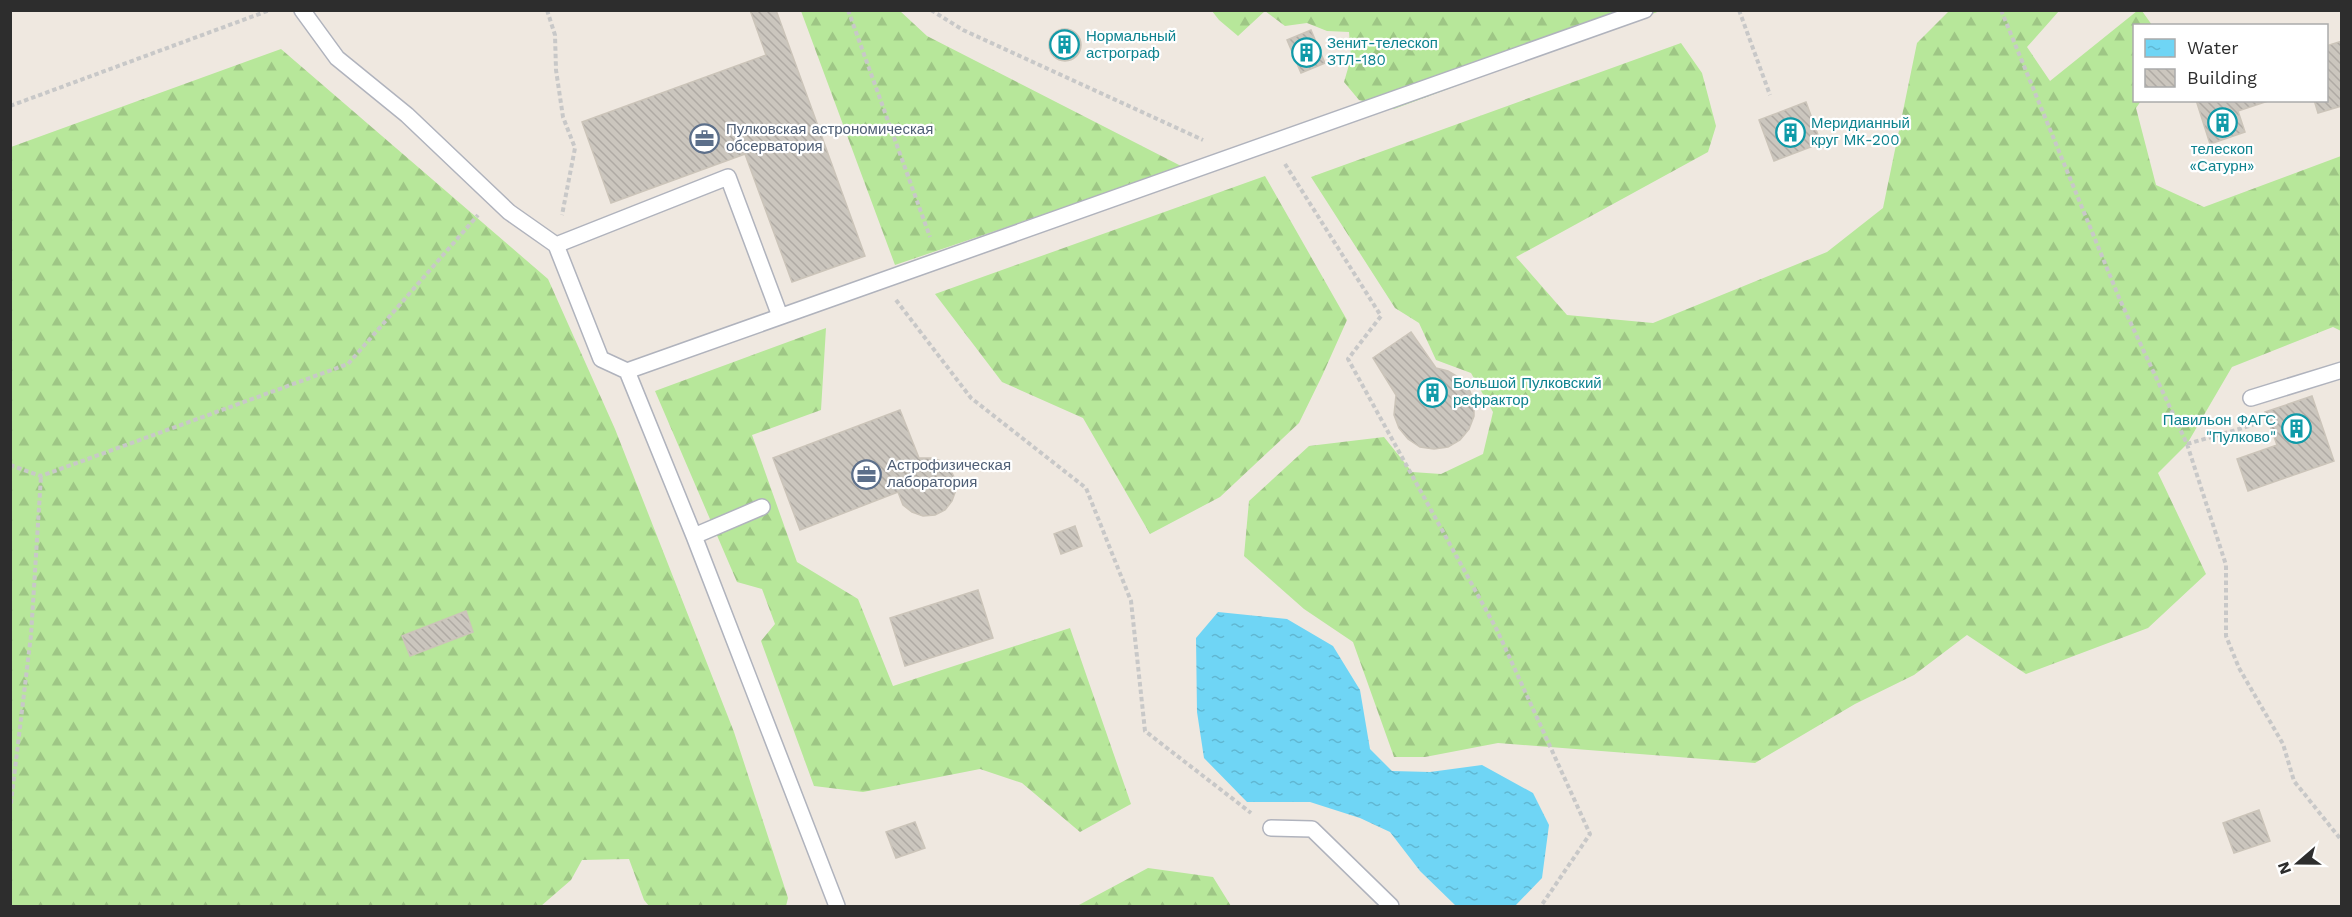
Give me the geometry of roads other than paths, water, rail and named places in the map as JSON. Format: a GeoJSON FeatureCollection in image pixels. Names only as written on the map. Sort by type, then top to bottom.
{"type":"FeatureCollection","features":[{"type":"Feature","properties":{"kind":"lane"},"geometry":{"type":"LineString","coordinates":[[302,10],[337,58],[407,115],[509,212],[556,245],[601,359],[627,370],[1645,10]]}},
{"type":"Feature","properties":{"kind":"lane"},"geometry":{"type":"LineString","coordinates":[[556,245],[728,177],[780,316]]}},
{"type":"Feature","properties":{"kind":"lane"},"geometry":{"type":"LineString","coordinates":[[627,370],[694,536],[837,906]]}},
{"type":"Feature","properties":{"kind":"lane"},"geometry":{"type":"LineString","coordinates":[[2251,398],[2342,370]]}},
{"type":"Feature","properties":{"kind":"lane"},"geometry":{"type":"LineString","coordinates":[[694,536],[762,507]]}},
{"type":"Feature","properties":{"kind":"lane"},"geometry":{"type":"LineString","coordinates":[[1271,828],[1312,829],[1391,906]]}},
{"type":"Feature","properties":{"kind":"water"},"geometry":{"type":"Polygon","coordinates":[[[1218,612],[1287,619],[1333,646],[1360,690],[1370,749],[1392,771],[1430,772],[1482,765],[1533,793],[1549,825],[1542,878],[1515,906],[1456,906],[1420,871],[1390,832],[1360,818],[1310,802],[1247,802],[1204,758],[1197,712],[1196,638],[1218,612]]]}},
{"type":"Feature","properties":{"kind":"place","name":"Нормальный астрограф"},"geometry":{"type":"Point","coordinates":[1065,45]}},
{"type":"Feature","properties":{"kind":"place","name":"Зенит-телескоп ЗТЛ-180"},"geometry":{"type":"Point","coordinates":[1306,52]}},
{"type":"Feature","properties":{"kind":"place","name":"телескоп «Сатурн»"},"geometry":{"type":"Point","coordinates":[2222,122]}},
{"type":"Feature","properties":{"kind":"place","name":"Меридианный круг МК-200"},"geometry":{"type":"Point","coordinates":[1790,132]}},
{"type":"Feature","properties":{"kind":"place","name":"Пулковская астрономическая обсерватория"},"geometry":{"type":"Point","coordinates":[705,138]}},
{"type":"Feature","properties":{"kind":"place","name":"Большой Пулковский рефрактор"},"geometry":{"type":"Point","coordinates":[1432,392]}},
{"type":"Feature","properties":{"kind":"place","name":"Павильон ФАГС \"Пулково\""},"geometry":{"type":"Point","coordinates":[2297,429]}},
{"type":"Feature","properties":{"kind":"place","name":"Астрофизическая лаборатория"},"geometry":{"type":"Point","coordinates":[866,474]}}]}
